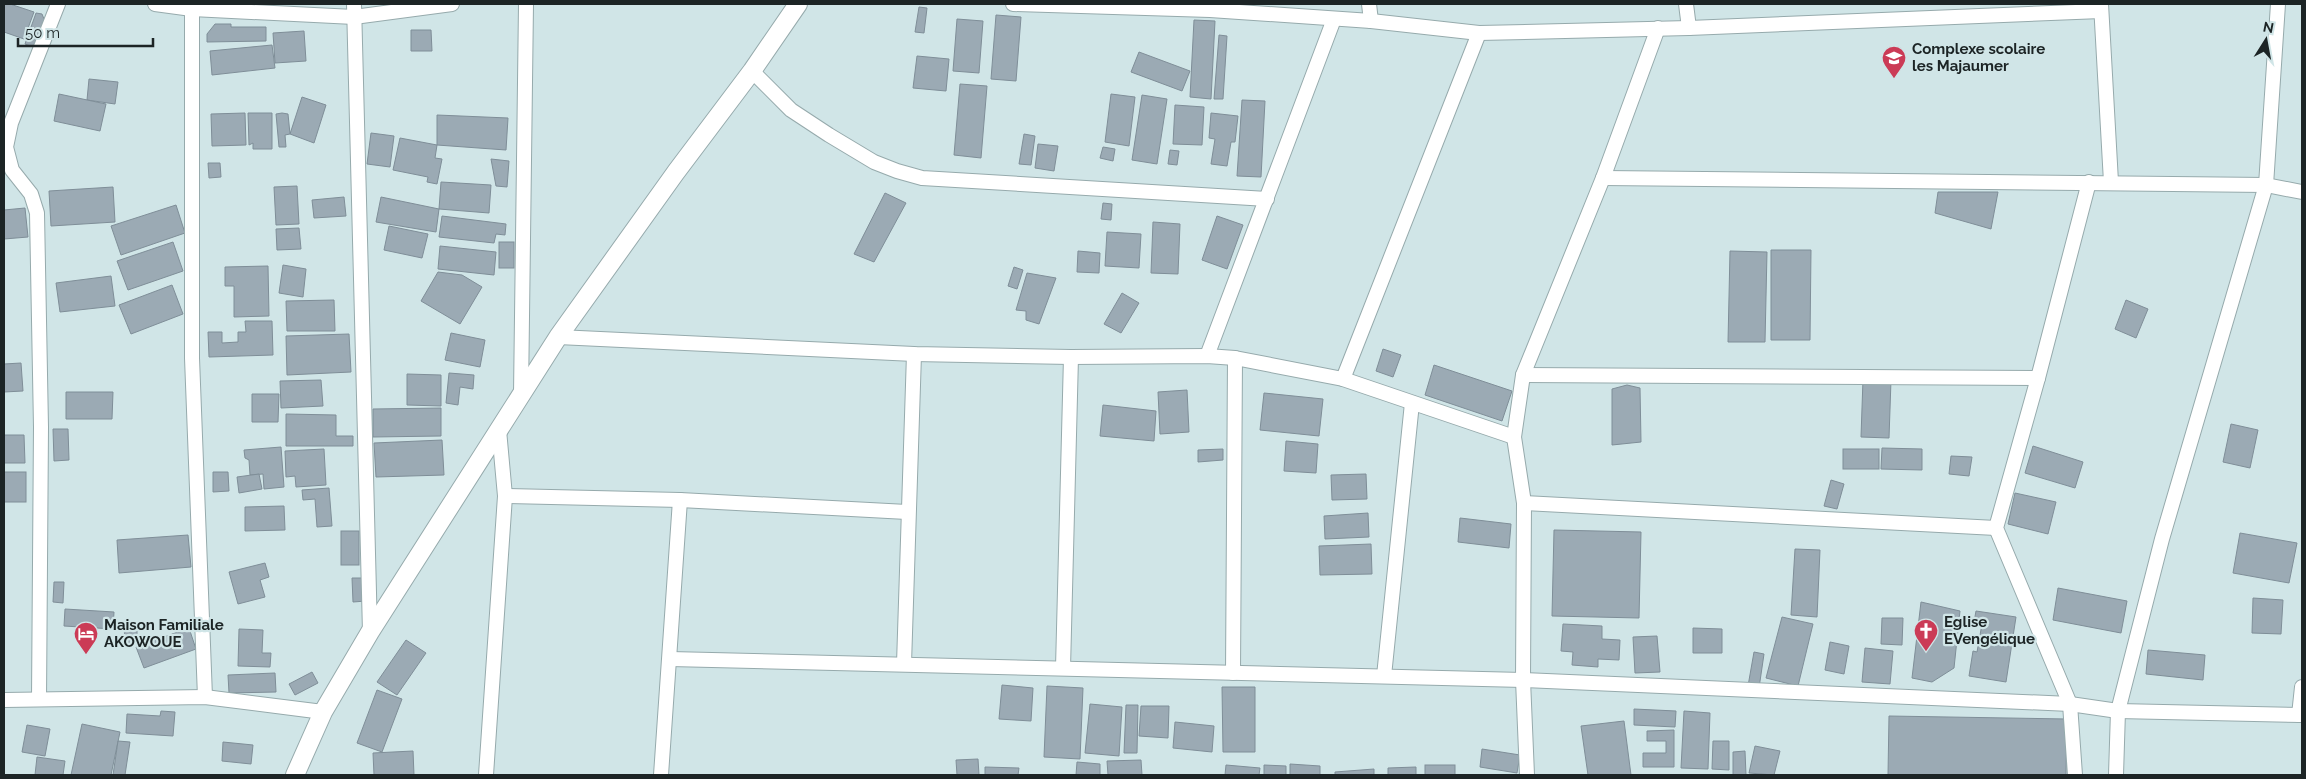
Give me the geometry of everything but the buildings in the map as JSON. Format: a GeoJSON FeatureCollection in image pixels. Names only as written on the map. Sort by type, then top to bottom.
{"type":"FeatureCollection","features":[{"type":"Feature","properties":{"kind":"street"},"geometry":{"type":"LineString","coordinates":[[38,699],[41,428],[37,214],[31,194],[12,170],[5,146],[11,123],[58,4]]}},
{"type":"Feature","properties":{"kind":"street"},"geometry":{"type":"LineString","coordinates":[[155,4],[192,8],[354,10],[452,4]]}},
{"type":"Feature","properties":{"kind":"street"},"geometry":{"type":"LineString","coordinates":[[522,395],[526,4]]}},
{"type":"Feature","properties":{"kind":"street"},"geometry":{"type":"LineString","coordinates":[[295,775],[323,712],[370,632],[558,337],[676,172],[752,71],[798,4]]}},
{"type":"Feature","properties":{"kind":"street"},"geometry":{"type":"LineString","coordinates":[[1013,4],[1210,7],[1480,33],[1689,28],[2101,8],[2111,182]]}},
{"type":"Feature","properties":{"kind":"street"},"geometry":{"type":"LineString","coordinates":[[1369,4],[1371,21]]}},
{"type":"Feature","properties":{"kind":"street"},"geometry":{"type":"LineString","coordinates":[[1686,4],[1689,28]]}},
{"type":"Feature","properties":{"kind":"street"},"geometry":{"type":"LineString","coordinates":[[2116,775],[2118,711],[2162,539],[2266,185],[2278,4]]}},
{"type":"Feature","properties":{"kind":"street"},"geometry":{"type":"LineString","coordinates":[[192,8],[192,358],[205,697]]}},
{"type":"Feature","properties":{"kind":"street"},"geometry":{"type":"LineString","coordinates":[[354,10],[370,632]]}},
{"type":"Feature","properties":{"kind":"street"},"geometry":{"type":"LineString","coordinates":[[1207,356],[1334,19]]}},
{"type":"Feature","properties":{"kind":"street"},"geometry":{"type":"LineString","coordinates":[[1527,775],[1523,680],[1524,502],[1514,436],[1523,375],[1603,178],[1658,28]]}},
{"type":"Feature","properties":{"kind":"street"},"geometry":{"type":"LineString","coordinates":[[1343,379],[1480,33]]}},
{"type":"Feature","properties":{"kind":"street"},"geometry":{"type":"LineString","coordinates":[[752,71],[791,110],[829,135],[874,162],[896,171],[922,178],[1267,199]]}},
{"type":"Feature","properties":{"kind":"street"},"geometry":{"type":"LineString","coordinates":[[1603,178],[2266,185],[2302,192]]}},
{"type":"Feature","properties":{"kind":"street"},"geometry":{"type":"LineString","coordinates":[[2075,775],[2070,704],[1996,528],[2038,378],[2089,182]]}},
{"type":"Feature","properties":{"kind":"street"},"geometry":{"type":"LineString","coordinates":[[558,337],[914,354],[1071,357],[1207,356],[1235,358],[1343,379],[1514,436]]}},
{"type":"Feature","properties":{"kind":"street"},"geometry":{"type":"LineString","coordinates":[[904,664],[914,354]]}},
{"type":"Feature","properties":{"kind":"street"},"geometry":{"type":"LineString","coordinates":[[1063,668],[1071,357]]}},
{"type":"Feature","properties":{"kind":"street"},"geometry":{"type":"LineString","coordinates":[[1233,673],[1235,358]]}},
{"type":"Feature","properties":{"kind":"street"},"geometry":{"type":"LineString","coordinates":[[1523,375],[2038,378]]}},
{"type":"Feature","properties":{"kind":"street"},"geometry":{"type":"LineString","coordinates":[[1384,676],[1412,403]]}},
{"type":"Feature","properties":{"kind":"street"},"geometry":{"type":"LineString","coordinates":[[486,775],[504,496],[500,430]]}},
{"type":"Feature","properties":{"kind":"street"},"geometry":{"type":"LineString","coordinates":[[504,496],[680,500],[908,512]]}},
{"type":"Feature","properties":{"kind":"street"},"geometry":{"type":"LineString","coordinates":[[661,775],[680,500]]}},
{"type":"Feature","properties":{"kind":"street"},"geometry":{"type":"LineString","coordinates":[[1524,502],[1996,528]]}},
{"type":"Feature","properties":{"kind":"street"},"geometry":{"type":"LineString","coordinates":[[670,659],[1523,680],[2070,704],[2118,711],[2301,715],[2302,687]]}},
{"type":"Feature","properties":{"kind":"street"},"geometry":{"type":"LineString","coordinates":[[4,700],[205,697],[323,712]]}},
{"type":"Feature","properties":{"kind":"place","name":"Complexe scolaire les Majaumer"},"geometry":{"type":"Point","coordinates":[1894,79]}},
{"type":"Feature","properties":{"kind":"place","name":"Eglise EVengélique"},"geometry":{"type":"Point","coordinates":[1926,652]}},
{"type":"Feature","properties":{"kind":"place","name":"Maison Familiale AKOWOUE"},"geometry":{"type":"Point","coordinates":[86,655]}}]}
